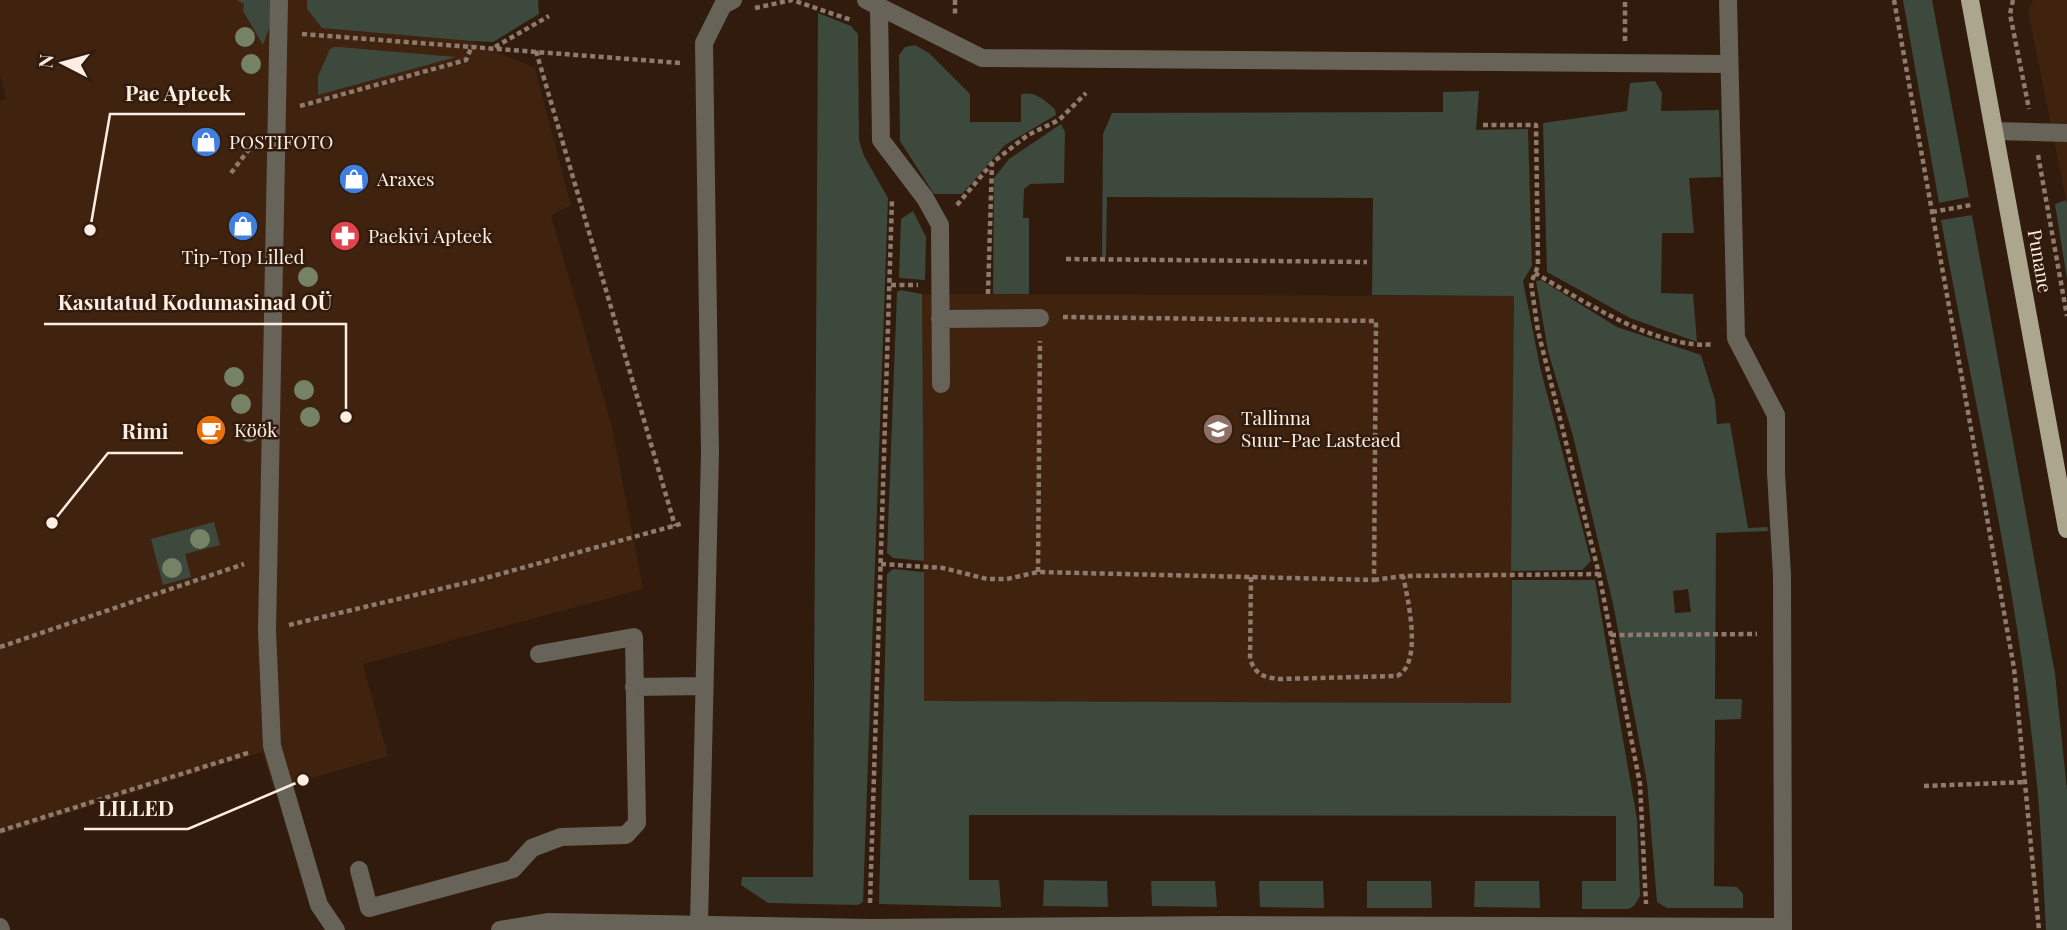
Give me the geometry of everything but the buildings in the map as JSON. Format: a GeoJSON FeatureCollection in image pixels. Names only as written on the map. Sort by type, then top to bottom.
{"type":"FeatureCollection","features":[{"type":"Feature","properties":{"kind":"main road","name":"Punane"},"geometry":{"type":"LineString","coordinates":[[1970,0],[2067,525]]}},
{"type":"Feature","properties":{"kind":"street"},"geometry":{"type":"LineString","coordinates":[[279,0],[267,631],[272,746],[319,905],[336,930]]}},
{"type":"Feature","properties":{"kind":"street"},"geometry":{"type":"LineString","coordinates":[[500,930],[549,922],[870,929],[1224,925],[1783,929],[1783,634],[1776,415],[1735,338],[1728,0]]}},
{"type":"Feature","properties":{"kind":"street"},"geometry":{"type":"LineString","coordinates":[[873,3],[982,58],[1729,64]]}},
{"type":"Feature","properties":{"kind":"street"},"geometry":{"type":"LineString","coordinates":[[873,3],[881,140],[925,198],[940,225],[941,384]]}},
{"type":"Feature","properties":{"kind":"street"},"geometry":{"type":"LineString","coordinates":[[699,924],[708,517],[704,43],[723,5],[739,5]]}},
{"type":"Feature","properties":{"kind":"street"},"geometry":{"type":"LineString","coordinates":[[1995,131],[2067,133]]}},
{"type":"Feature","properties":{"kind":"street"},"geometry":{"type":"LineString","coordinates":[[940,319],[1040,318]]}},
{"type":"Feature","properties":{"kind":"street"},"geometry":{"type":"LineString","coordinates":[[359,870],[369,908],[513,869],[532,848],[561,837],[626,835],[637,823],[634,637],[539,654]]}},
{"type":"Feature","properties":{"kind":"street"},"geometry":{"type":"LineString","coordinates":[[634,687],[704,686]]}},
{"type":"Feature","properties":{"kind":"path"},"geometry":{"type":"LineString","coordinates":[[739,5],[792,0],[852,20],[858,27]]}},
{"type":"Feature","properties":{"kind":"path"},"geometry":{"type":"LineString","coordinates":[[1625,0],[1625,63]]}},
{"type":"Feature","properties":{"kind":"path"},"geometry":{"type":"LineString","coordinates":[[1894,0],[2014,668],[2027,782],[2039,930]]}},
{"type":"Feature","properties":{"kind":"path"},"geometry":{"type":"LineString","coordinates":[[494,47],[549,16]]}},
{"type":"Feature","properties":{"kind":"path"},"geometry":{"type":"LineString","coordinates":[[278,33],[494,47],[705,65]]}},
{"type":"Feature","properties":{"kind":"path"},"geometry":{"type":"LineString","coordinates":[[276,113],[466,60],[472,46]]}},
{"type":"Feature","properties":{"kind":"path"},"geometry":{"type":"LineString","coordinates":[[536,51],[675,526]]}},
{"type":"Feature","properties":{"kind":"path"},"geometry":{"type":"LineString","coordinates":[[940,225],[993,162],[1028,135],[1059,120],[1086,93]]}},
{"type":"Feature","properties":{"kind":"path"},"geometry":{"type":"LineString","coordinates":[[1483,125],[1536,125],[1538,266],[1531,283],[1538,331],[1599,574],[1640,784],[1646,912]]}},
{"type":"Feature","properties":{"kind":"path"},"geometry":{"type":"LineString","coordinates":[[989,302],[993,162]]}},
{"type":"Feature","properties":{"kind":"path"},"geometry":{"type":"LineString","coordinates":[[870,929],[894,201],[888,190]]}},
{"type":"Feature","properties":{"kind":"path"},"geometry":{"type":"LineString","coordinates":[[2035,193],[2044,191]]}},
{"type":"Feature","properties":{"kind":"path"},"geometry":{"type":"LineString","coordinates":[[1932,212],[1971,205]]}},
{"type":"Feature","properties":{"kind":"path"},"geometry":{"type":"LineString","coordinates":[[1066,259],[1367,262]]}},
{"type":"Feature","properties":{"kind":"path"},"geometry":{"type":"LineString","coordinates":[[1535,273],[1624,323],[1691,344],[1711,344],[1735,338]]}},
{"type":"Feature","properties":{"kind":"path"},"geometry":{"type":"LineString","coordinates":[[1038,572],[1040,318],[1100,316],[1376,321],[1374,580]]}},
{"type":"Feature","properties":{"kind":"path"},"geometry":{"type":"LineString","coordinates":[[267,631],[482,579],[708,517]]}},
{"type":"Feature","properties":{"kind":"path"},"geometry":{"type":"LineString","coordinates":[[0,647],[268,555]]}},
{"type":"Feature","properties":{"kind":"path"},"geometry":{"type":"LineString","coordinates":[[881,564],[943,568],[986,579],[1007,579],[1038,572],[1374,580],[1403,576],[1599,574]]}},
{"type":"Feature","properties":{"kind":"path"},"geometry":{"type":"LineString","coordinates":[[1251,577],[1250,659],[1255,670],[1263,677],[1279,679],[1397,676],[1403,673],[1410,660],[1411,612],[1403,576]]}},
{"type":"Feature","properties":{"kind":"path"},"geometry":{"type":"LineString","coordinates":[[1611,635],[1783,634]]}},
{"type":"Feature","properties":{"kind":"path"},"geometry":{"type":"LineString","coordinates":[[0,831],[272,746]]}},
{"type":"Feature","properties":{"kind":"path"},"geometry":{"type":"LineString","coordinates":[[1924,786],[2027,782]]}},
{"type":"Feature","properties":{"kind":"shaded area"},"geometry":{"type":"Polygon","coordinates":[[[0,0],[374,0],[535,68],[571,205],[551,215],[612,427],[643,589],[363,664],[388,756],[274,789],[262,752],[0,835],[0,101],[6,98],[0,75],[0,0]]]}},
{"type":"Feature","properties":{"kind":"shaded area"},"geometry":{"type":"Polygon","coordinates":[[[2033,0],[2067,0],[2067,204],[2028,11],[2033,0]]]}},
{"type":"Feature","properties":{"kind":"shaded area","name":"Tallinna Suur-Pae Lasteaed"},"geometry":{"type":"Polygon","coordinates":[[[922,294],[1514,296],[1511,703],[923,701],[922,294]]]}},
{"type":"Feature","properties":{"kind":"green space"},"geometry":{"type":"Polygon","coordinates":[[[237,0],[274,0],[272,21],[263,45],[243,11],[244,4],[237,0]]]}},
{"type":"Feature","properties":{"kind":"green space"},"geometry":{"type":"Polygon","coordinates":[[[307,0],[538,0],[539,14],[493,42],[472,41],[322,28],[307,9],[307,0]]]}},
{"type":"Feature","properties":{"kind":"green space"},"geometry":{"type":"Polygon","coordinates":[[[1903,0],[1932,0],[1969,197],[1939,203],[1903,0]]]}},
{"type":"Feature","properties":{"kind":"green space"},"geometry":{"type":"Polygon","coordinates":[[[818,13],[851,26],[858,34],[859,140],[864,156],[888,198],[863,902],[858,905],[768,903],[741,885],[742,877],[813,877],[818,13]]]}},
{"type":"Feature","properties":{"kind":"green space"},"geometry":{"type":"Polygon","coordinates":[[[915,45],[929,53],[970,94],[970,122],[1021,122],[1021,94],[1026,93],[1043,100],[1055,109],[1056,115],[1005,145],[962,194],[934,194],[900,141],[899,55],[905,47],[915,45]]]}},
{"type":"Feature","properties":{"kind":"green space"},"geometry":{"type":"Polygon","coordinates":[[[334,47],[456,57],[318,95],[318,76],[330,49],[334,47]]]}},
{"type":"Feature","properties":{"kind":"green space"},"geometry":{"type":"Polygon","coordinates":[[[1655,81],[1662,93],[1661,111],[1719,110],[1721,177],[1689,178],[1694,233],[1662,233],[1661,293],[1693,294],[1697,342],[1630,318],[1547,272],[1543,123],[1627,111],[1630,83],[1655,81]]]}},
{"type":"Feature","properties":{"kind":"green space"},"geometry":{"type":"Polygon","coordinates":[[[1479,91],[1476,130],[1528,129],[1532,266],[1523,281],[1540,367],[1591,561],[1582,570],[1511,571],[1514,296],[1372,295],[1373,198],[1107,197],[1106,257],[1102,257],[1103,134],[1112,113],[1443,112],[1443,92],[1479,91]]]}},
{"type":"Feature","properties":{"kind":"green space"},"geometry":{"type":"Polygon","coordinates":[[[1061,124],[1065,132],[1064,183],[1030,184],[1024,189],[1023,218],[1029,218],[1029,294],[993,294],[994,178],[1009,159],[1061,124]]]}},
{"type":"Feature","properties":{"kind":"green space"},"geometry":{"type":"Polygon","coordinates":[[[2066,200],[2067,204],[2067,279],[2055,204],[2066,200]]]}},
{"type":"Feature","properties":{"kind":"green space"},"geometry":{"type":"Polygon","coordinates":[[[913,211],[926,237],[925,280],[899,278],[901,219],[913,211]]]}},
{"type":"Feature","properties":{"kind":"green space"},"geometry":{"type":"Polygon","coordinates":[[[1972,215],[2055,674],[2067,790],[2067,930],[2046,930],[2037,786],[2017,628],[1941,220],[1972,215]]]}},
{"type":"Feature","properties":{"kind":"green space"},"geometry":{"type":"Polygon","coordinates":[[[1541,280],[1617,327],[1701,355],[1715,400],[1717,424],[1730,423],[1748,528],[1767,527],[1768,531],[1716,533],[1715,699],[1742,699],[1741,719],[1715,720],[1714,886],[1737,887],[1743,894],[1743,908],[1667,908],[1657,902],[1647,782],[1613,604],[1573,436],[1548,351],[1536,281],[1541,280]],[[1688,589],[1673,591],[1675,613],[1691,612],[1688,589]]]}},
{"type":"Feature","properties":{"kind":"green space"},"geometry":{"type":"Polygon","coordinates":[[[901,290],[922,294],[924,561],[893,558],[887,553],[897,292],[901,290]]]}},
{"type":"Feature","properties":{"kind":"green space"},"geometry":{"type":"Polygon","coordinates":[[[214,522],[220,545],[185,554],[191,577],[163,585],[151,539],[214,522]]]}},
{"type":"Feature","properties":{"kind":"green space"},"geometry":{"type":"Polygon","coordinates":[[[893,569],[924,572],[924,701],[1511,703],[1512,580],[1595,580],[1637,819],[1640,896],[1634,906],[1628,909],[1582,909],[1582,881],[1616,881],[1616,816],[969,815],[969,880],[999,880],[1001,907],[879,904],[887,574],[893,569]]]}},
{"type":"Feature","properties":{"kind":"green space"},"geometry":{"type":"Polygon","coordinates":[[[1044,880],[1107,881],[1108,907],[1043,906],[1044,880]]]}},
{"type":"Feature","properties":{"kind":"green space"},"geometry":{"type":"Polygon","coordinates":[[[1151,881],[1215,881],[1217,907],[1152,906],[1151,881]]]}},
{"type":"Feature","properties":{"kind":"green space"},"geometry":{"type":"Polygon","coordinates":[[[1259,881],[1323,881],[1324,908],[1260,907],[1259,881]]]}},
{"type":"Feature","properties":{"kind":"green space"},"geometry":{"type":"Polygon","coordinates":[[[1367,881],[1431,881],[1432,908],[1367,908],[1367,881]]]}},
{"type":"Feature","properties":{"kind":"green space"},"geometry":{"type":"Polygon","coordinates":[[[1475,881],[1539,881],[1540,908],[1474,907],[1475,881]]]}},
{"type":"Feature","properties":{"kind":"place","name":"POSTIFOTO"},"geometry":{"type":"Point","coordinates":[206,142]}},
{"type":"Feature","properties":{"kind":"place","name":"Araxes"},"geometry":{"type":"Point","coordinates":[354,179]}},
{"type":"Feature","properties":{"kind":"place","name":"Tip-Top Lilled"},"geometry":{"type":"Point","coordinates":[243,226]}},
{"type":"Feature","properties":{"kind":"place","name":"Pae Apteek"},"geometry":{"type":"Point","coordinates":[90,230]}},
{"type":"Feature","properties":{"kind":"place","name":"Paekivi Apteek"},"geometry":{"type":"Point","coordinates":[345,236]}},
{"type":"Feature","properties":{"kind":"place","name":"Kasutatud Kodumasinad OÜ"},"geometry":{"type":"Point","coordinates":[346,417]}},
{"type":"Feature","properties":{"kind":"place","name":"Tallinna Suur-Pae Lasteaed"},"geometry":{"type":"Point","coordinates":[1218,429]}},
{"type":"Feature","properties":{"kind":"place","name":"Köök"},"geometry":{"type":"Point","coordinates":[211,430]}},
{"type":"Feature","properties":{"kind":"place","name":"Rimi"},"geometry":{"type":"Point","coordinates":[52,523]}},
{"type":"Feature","properties":{"kind":"place","name":"LILLED"},"geometry":{"type":"Point","coordinates":[303,780]}}]}
